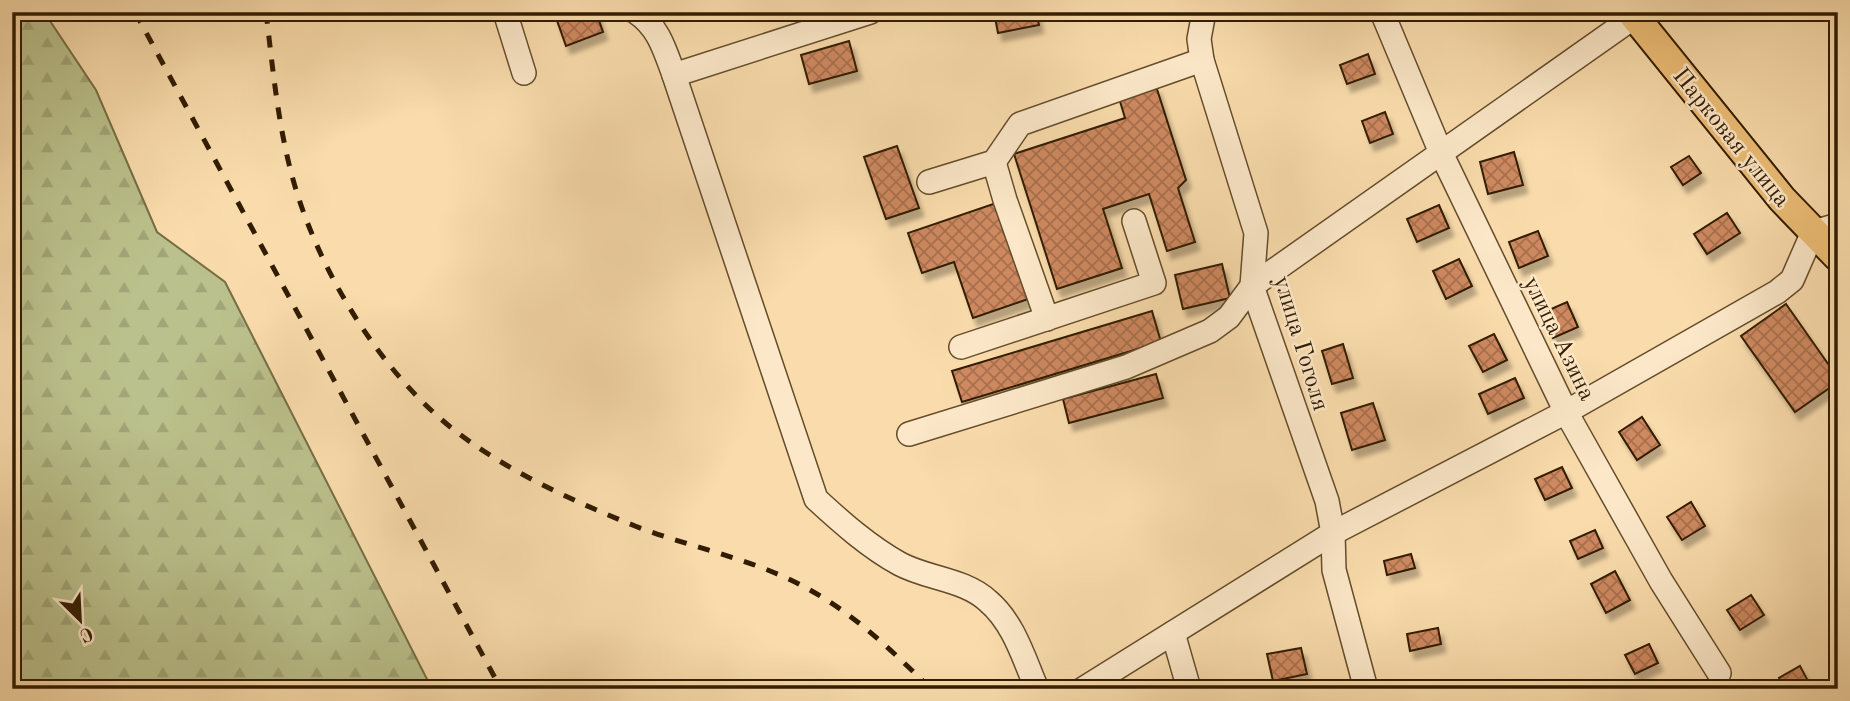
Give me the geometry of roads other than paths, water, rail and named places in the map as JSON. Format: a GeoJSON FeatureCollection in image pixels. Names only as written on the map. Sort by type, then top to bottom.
{"type":"FeatureCollection","features":[{"type":"Feature","properties":{"kind":"main road","name":"Парковая улица"},"geometry":{"type":"LineString","coordinates":[[1633,14],[1782,199],[1826,229],[1838,257]]}},
{"type":"Feature","properties":{"kind":"street"},"geometry":{"type":"LineString","coordinates":[[505,12],[524,73]]}},
{"type":"Feature","properties":{"kind":"street"},"geometry":{"type":"LineString","coordinates":[[636,12],[649,21],[660,39],[674,75],[816,499],[835,517],[901,564],[960,586],[988,600],[1008,625],[1037,689]]}},
{"type":"Feature","properties":{"kind":"street"},"geometry":{"type":"LineString","coordinates":[[674,75],[870,12]]}},
{"type":"Feature","properties":{"kind":"street","name":"улица Гоголя"},"geometry":{"type":"LineString","coordinates":[[1204,12],[1199,39],[1202,60],[1256,233],[1252,286],[1326,501],[1333,533],[1334,570],[1366,689]]}},
{"type":"Feature","properties":{"kind":"street","name":"улица Азина"},"geometry":{"type":"LineString","coordinates":[[1382,12],[1441,153],[1566,412],[1661,581],[1718,673]]}},
{"type":"Feature","properties":{"kind":"street"},"geometry":{"type":"LineString","coordinates":[[909,434],[1138,362],[1210,331],[1229,317],[1252,286],[1633,14]]}},
{"type":"Feature","properties":{"kind":"street"},"geometry":{"type":"LineString","coordinates":[[929,182],[994,162],[1020,124],[1202,60]]}},
{"type":"Feature","properties":{"kind":"street"},"geometry":{"type":"LineString","coordinates":[[994,162],[1047,318]]}},
{"type":"Feature","properties":{"kind":"street"},"geometry":{"type":"LineString","coordinates":[[961,347],[1154,283],[1133,221]]}},
{"type":"Feature","properties":{"kind":"street"},"geometry":{"type":"LineString","coordinates":[[1083,689],[1333,533],[1566,412],[1777,292],[1792,281],[1826,229]]}},
{"type":"Feature","properties":{"kind":"street"},"geometry":{"type":"LineString","coordinates":[[1173,633],[1189,689]]}},
{"type":"Feature","properties":{"kind":"railway"},"geometry":{"type":"LineString","coordinates":[[135,12],[501,689]]}},
{"type":"Feature","properties":{"kind":"railway"},"geometry":{"type":"LineString","coordinates":[[266,12],[275,88],[289,164],[314,238],[331,276],[375,347],[429,408],[458,433],[499,461],[566,496],[652,532],[758,566],[820,596],[877,638],[931,689]]}}]}
